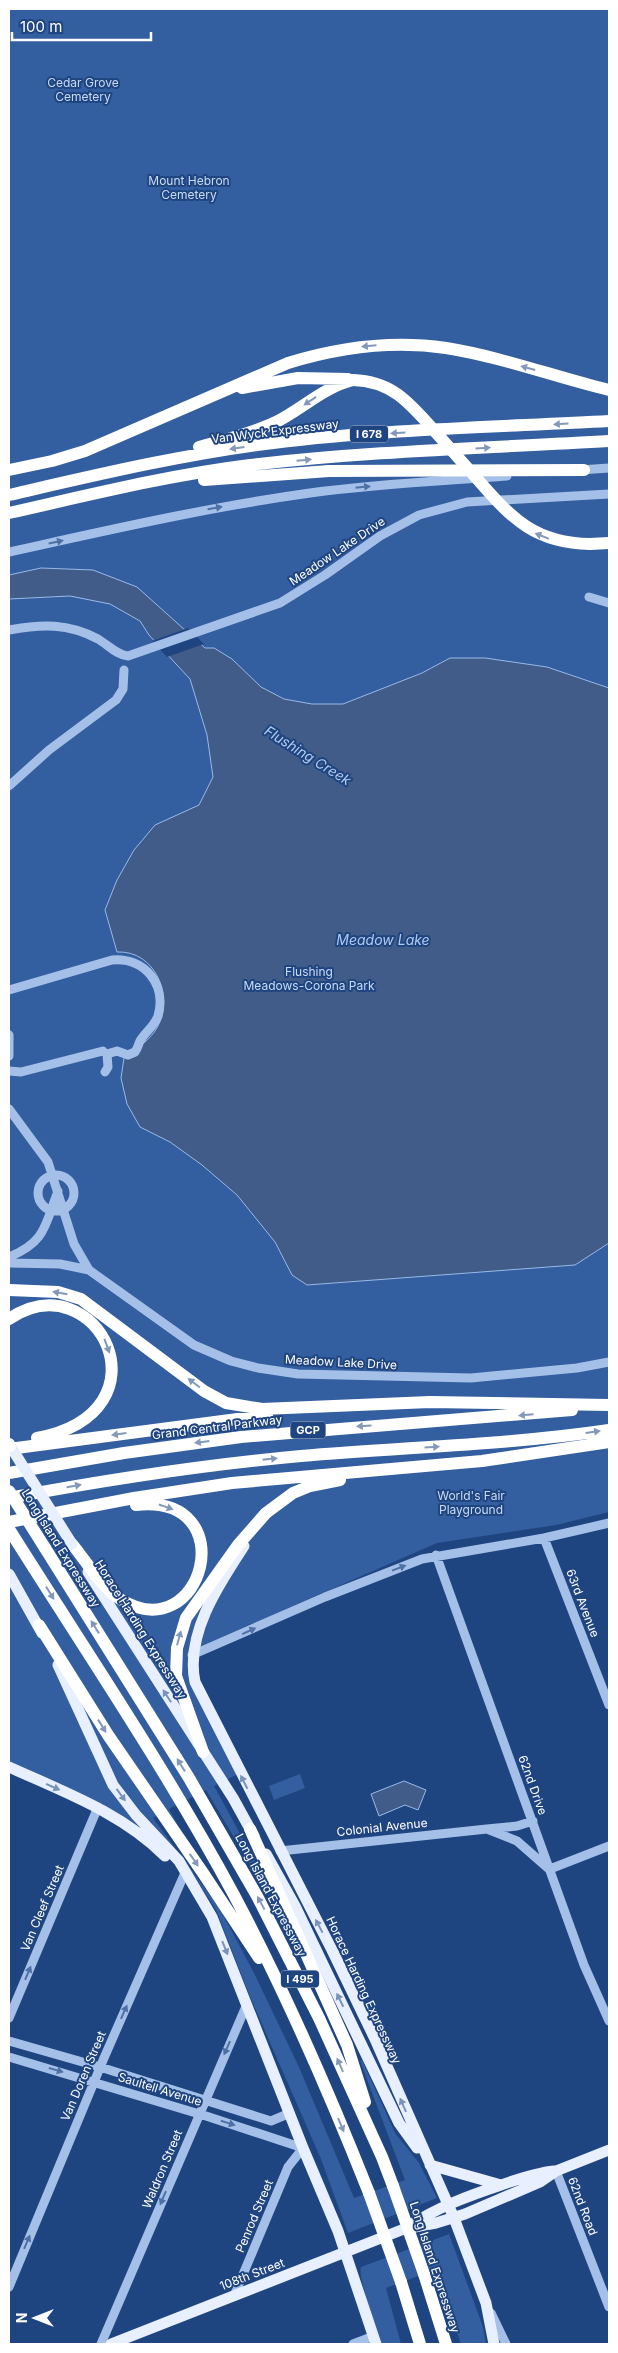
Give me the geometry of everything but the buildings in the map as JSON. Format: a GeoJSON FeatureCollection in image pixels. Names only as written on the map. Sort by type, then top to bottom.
{"type":"FeatureCollection","features":[{"type":"Feature","properties":{"kind":"highway"},"geometry":{"type":"LineString","coordinates":[[9,470],[52,461],[85,451],[273,368],[339,349],[387,344],[462,351],[609,390]]}},
{"type":"Feature","properties":{"kind":"highway"},"geometry":{"type":"LineString","coordinates":[[201,401],[240,388],[280,380],[310,377],[377,383],[400,394],[503,509],[526,528],[544,537],[562,542],[609,543]]}},
{"type":"Feature","properties":{"kind":"highway"},"geometry":{"type":"LineString","coordinates":[[130,468],[263,427],[289,415],[329,389],[354,380]]}},
{"type":"Feature","properties":{"kind":"highway","name":"Van Wyck Expressway"},"geometry":{"type":"LineString","coordinates":[[9,495],[222,450],[305,440],[609,421]]}},
{"type":"Feature","properties":{"kind":"highway","name":"I 678"},"geometry":{"type":"LineString","coordinates":[[9,514],[134,485],[224,469],[298,460],[609,441]]}},
{"type":"Feature","properties":{"kind":"highway"},"geometry":{"type":"LineString","coordinates":[[134,485],[329,471],[584,470]]}},
{"type":"Feature","properties":{"kind":"highway"},"geometry":{"type":"LineString","coordinates":[[9,1290],[58,1292],[81,1298],[198,1387],[218,1399],[253,1408],[306,1409]]}},
{"type":"Feature","properties":{"kind":"highway"},"geometry":{"type":"LineString","coordinates":[[9,1319],[24,1310],[40,1306],[62,1307],[77,1312],[96,1326],[104,1339],[110,1356],[112,1372],[109,1388],[102,1404],[83,1422],[56,1434],[9,1446]]}},
{"type":"Feature","properties":{"kind":"highway"},"geometry":{"type":"LineString","coordinates":[[9,1446],[306,1409],[430,1402],[609,1405]]}},
{"type":"Feature","properties":{"kind":"highway","name":"Grand Central Parkway"},"geometry":{"type":"LineString","coordinates":[[9,1473],[124,1453],[250,1436],[334,1428],[519,1416],[609,1405]]}},
{"type":"Feature","properties":{"kind":"highway","name":"GCP"},"geometry":{"type":"LineString","coordinates":[[9,1498],[131,1477],[247,1462],[516,1441],[609,1430]]}},
{"type":"Feature","properties":{"kind":"highway"},"geometry":{"type":"LineString","coordinates":[[9,1522],[134,1498],[256,1480],[408,1469],[509,1458],[609,1442]]}},
{"type":"Feature","properties":{"kind":"highway"},"geometry":{"type":"LineString","coordinates":[[203,1752],[177,1681],[175,1658],[186,1618],[238,1545],[266,1513],[285,1498],[310,1486],[408,1469]]}},
{"type":"Feature","properties":{"kind":"highway","name":"Long Island Expressway"},"geometry":{"type":"LineString","coordinates":[[9,1491],[180,1764],[249,1881],[315,2010],[382,2157],[424,2274],[446,2344]]}},
{"type":"Feature","properties":{"kind":"highway"},"geometry":{"type":"LineString","coordinates":[[66,1511],[146,1504],[169,1508],[183,1516],[194,1528],[201,1543],[202,1561],[197,1579],[186,1595],[164,1607],[146,1609],[129,1604],[110,1591],[72,1544]]}},
{"type":"Feature","properties":{"kind":"highway","name":"I 495"},"geometry":{"type":"LineString","coordinates":[[9,1529],[183,1805],[249,1923],[333,2106],[369,2193],[401,2282],[420,2344]]}},
{"type":"Feature","properties":{"kind":"highway"},"geometry":{"type":"LineString","coordinates":[[39,1625],[108,1735],[278,1984]]}},
{"type":"Feature","properties":{"kind":"highway"},"geometry":{"type":"LineString","coordinates":[[250,1829],[346,2045],[382,2157]]}},
{"type":"Feature","properties":{"kind":"main road","name":"Horace Harding Expressway"},"geometry":{"type":"LineString","coordinates":[[9,1446],[72,1544],[94,1583],[233,1798],[276,1870],[399,2123],[430,2165]]}},
{"type":"Feature","properties":{"kind":"main road"},"geometry":{"type":"LineString","coordinates":[[192,1655],[197,1635],[213,1600],[238,1556],[266,1513]]}},
{"type":"Feature","properties":{"kind":"main road"},"geometry":{"type":"LineString","coordinates":[[9,1574],[39,1625],[76,1699],[113,1785],[136,1815],[179,1861],[212,1917],[290,2113],[302,2148],[338,2231],[375,2340]]}},
{"type":"Feature","properties":{"kind":"main road","name":"Horace Harding Expressway"},"geometry":{"type":"LineString","coordinates":[[192,1655],[195,1682],[202,1700],[362,2010],[448,2204],[486,2303],[494,2344]]}},
{"type":"Feature","properties":{"kind":"main road"},"geometry":{"type":"LineString","coordinates":[[9,1767],[98,1808],[144,1837],[196,1888]]}},
{"type":"Feature","properties":{"kind":"main road","name":"108th Street"},"geometry":{"type":"LineString","coordinates":[[111,2344],[404,2230],[454,2218],[540,2182],[556,2171],[609,2150]]}},
{"type":"Feature","properties":{"kind":"main road"},"geometry":{"type":"LineString","coordinates":[[430,2165],[501,2185]]}},
{"type":"Feature","properties":{"kind":"main road","name":"108th Street"},"geometry":{"type":"LineString","coordinates":[[404,2230],[432,2211],[448,2204],[537,2173],[556,2171]]}},
{"type":"Feature","properties":{"kind":"street"},"geometry":{"type":"LineString","coordinates":[[9,552],[195,512],[308,493],[390,484],[609,468]]}},
{"type":"Feature","properties":{"kind":"street","name":"Meadow Lake Drive"},"geometry":{"type":"LineString","coordinates":[[9,630],[38,625],[60,625],[86,633],[121,655],[128,656],[280,603],[326,575],[380,536],[419,516],[467,502],[609,494]]}},
{"type":"Feature","properties":{"kind":"street"},"geometry":{"type":"LineString","coordinates":[[589,597],[609,603]]}},
{"type":"Feature","properties":{"kind":"street"},"geometry":{"type":"LineString","coordinates":[[9,786],[49,750],[116,700],[123,689],[124,670]]}},
{"type":"Feature","properties":{"kind":"street"},"geometry":{"type":"LineString","coordinates":[[9,990],[112,960],[125,959],[141,964],[157,985],[160,1005],[158,1014],[135,1052],[128,1055],[117,1052],[107,1054],[108,1067],[105,1072]]}},
{"type":"Feature","properties":{"kind":"street"},"geometry":{"type":"LineString","coordinates":[[9,1035],[9,1056]]}},
{"type":"Feature","properties":{"kind":"street"},"geometry":{"type":"LineString","coordinates":[[9,1071],[21,1072],[104,1051]]}},
{"type":"Feature","properties":{"kind":"street"},"geometry":{"type":"LineString","coordinates":[[9,1109],[48,1162],[74,1244],[89,1270]]}},
{"type":"Feature","properties":{"kind":"street"},"geometry":{"type":"LineString","coordinates":[[53,1176],[65,1178],[73,1187],[72,1202],[64,1209],[51,1210],[43,1205],[39,1194],[42,1182],[53,1176]]}},
{"type":"Feature","properties":{"kind":"street"},"geometry":{"type":"LineString","coordinates":[[9,1257],[22,1252],[37,1241],[46,1227],[58,1191]]}},
{"type":"Feature","properties":{"kind":"street","name":"Meadow Lake Drive"},"geometry":{"type":"LineString","coordinates":[[9,1263],[60,1264],[89,1270],[194,1345],[231,1361],[258,1368],[298,1374],[471,1378],[577,1368],[609,1362]]}},
{"type":"Feature","properties":{"kind":"street"},"geometry":{"type":"LineString","coordinates":[[192,1655],[326,1597],[436,1555],[544,1538],[609,1523]]}},
{"type":"Feature","properties":{"kind":"street","name":"63rd Avenue"},"geometry":{"type":"LineString","coordinates":[[544,1538],[609,1705]]}},
{"type":"Feature","properties":{"kind":"street","name":"62nd Drive"},"geometry":{"type":"LineString","coordinates":[[436,1555],[584,1965],[609,2021]]}},
{"type":"Feature","properties":{"kind":"street","name":"Van Cleef Street"},"geometry":{"type":"LineString","coordinates":[[9,2018],[98,1808]]}},
{"type":"Feature","properties":{"kind":"street","name":"Colonial Avenue"},"geometry":{"type":"LineString","coordinates":[[280,1851],[517,1826],[533,1821]]}},
{"type":"Feature","properties":{"kind":"street","name":"Colonial Avenue"},"geometry":{"type":"LineString","coordinates":[[487,1829],[517,1841],[550,1869]]}},
{"type":"Feature","properties":{"kind":"street"},"geometry":{"type":"LineString","coordinates":[[550,1869],[609,1846]]}},
{"type":"Feature","properties":{"kind":"street","name":"Van Doren Street"},"geometry":{"type":"LineString","coordinates":[[9,2287],[94,2081],[184,1875]]}},
{"type":"Feature","properties":{"kind":"street","name":"Waldron Street"},"geometry":{"type":"LineString","coordinates":[[100,2344],[247,2004]]}},
{"type":"Feature","properties":{"kind":"street","name":"Saultell Avenue"},"geometry":{"type":"LineString","coordinates":[[9,2041],[100,2067],[271,2121]]}},
{"type":"Feature","properties":{"kind":"street","name":"Saultell Avenue"},"geometry":{"type":"LineString","coordinates":[[9,2057],[262,2133],[302,2148]]}},
{"type":"Feature","properties":{"kind":"street"},"geometry":{"type":"LineString","coordinates":[[262,2133],[271,2121],[290,2113]]}},
{"type":"Feature","properties":{"kind":"street","name":"Penrod Street"},"geometry":{"type":"LineString","coordinates":[[234,2296],[288,2166],[302,2148]]}},
{"type":"Feature","properties":{"kind":"street","name":"62nd Road"},"geometry":{"type":"LineString","coordinates":[[556,2171],[609,2307]]}},
{"type":"Feature","properties":{"kind":"street"},"geometry":{"type":"LineString","coordinates":[[486,2303],[506,2344]]}},
{"type":"Feature","properties":{"kind":"street"},"geometry":{"type":"LineString","coordinates":[[353,2344],[375,2340]]}},
{"type":"Feature","properties":{"kind":"green space","name":"Flushing Meadows-Corona Park"},"geometry":{"type":"Polygon","coordinates":[[[9,9],[609,9],[609,1512],[556,1525],[437,1543],[192,1650],[210,1714],[240,1773],[214,1786],[255,1861],[274,1905],[206,1790],[169,1809],[182,1833],[165,1811],[153,1818],[220,1909],[254,1973],[299,2067],[354,2198],[405,2180],[360,2061],[362,2060],[395,2133],[419,2163],[437,2198],[348,2233],[321,2159],[251,1999],[216,1910],[194,1875],[146,1821],[135,1827],[9,1762],[9,9]]]}},
{"type":"Feature","properties":{"kind":"green space"},"geometry":{"type":"Polygon","coordinates":[[[300,1774],[305,1788],[274,1800],[269,1786],[300,1774]]]}},
{"type":"Feature","properties":{"kind":"green space"},"geometry":{"type":"Polygon","coordinates":[[[449,2234],[483,2327],[486,2344],[461,2344],[437,2269],[386,2288],[401,2344],[382,2344],[362,2281],[361,2267],[449,2234]]]}},
{"type":"Feature","properties":{"kind":"water","name":"Meadow Lake"},"geometry":{"type":"Polygon","coordinates":[[[41,568],[93,570],[137,587],[205,648],[214,648],[232,659],[261,687],[284,699],[312,704],[343,704],[422,673],[450,658],[485,658],[547,667],[609,688],[609,1243],[575,1265],[307,1285],[292,1275],[275,1242],[237,1195],[202,1165],[170,1142],[140,1127],[127,1104],[121,1078],[124,1058],[138,1048],[155,1031],[162,1014],[164,1001],[158,977],[151,967],[142,958],[130,953],[117,952],[105,910],[117,880],[134,850],[155,825],[199,805],[213,777],[207,735],[190,679],[149,635],[140,621],[110,604],[70,596],[9,599],[9,575],[41,568]]]}},
{"type":"Feature","properties":{"kind":"water"},"geometry":{"type":"Polygon","coordinates":[[[404,1781],[426,1790],[418,1810],[405,1805],[379,1816],[371,1794],[404,1781]]]}},
{"type":"Feature","properties":{"kind":"pier"},"geometry":{"type":"Polygon","coordinates":[[[188,628],[204,644],[167,657],[152,641],[188,628]]]}},
{"type":"Feature","properties":{"kind":"park label","name":"Cedar Grove Cemetery"},"geometry":{"type":"Point","coordinates":[83,89]}},
{"type":"Feature","properties":{"kind":"park label","name":"Mount Hebron Cemetery"},"geometry":{"type":"Point","coordinates":[189,187]}},
{"type":"Feature","properties":{"kind":"park label","name":"World's Fair Playground"},"geometry":{"type":"Point","coordinates":[471,1502]}},
{"type":"Feature","properties":{"kind":"water label","name":"Flushing Creek"},"geometry":{"type":"Point","coordinates":[308,755]}}]}
